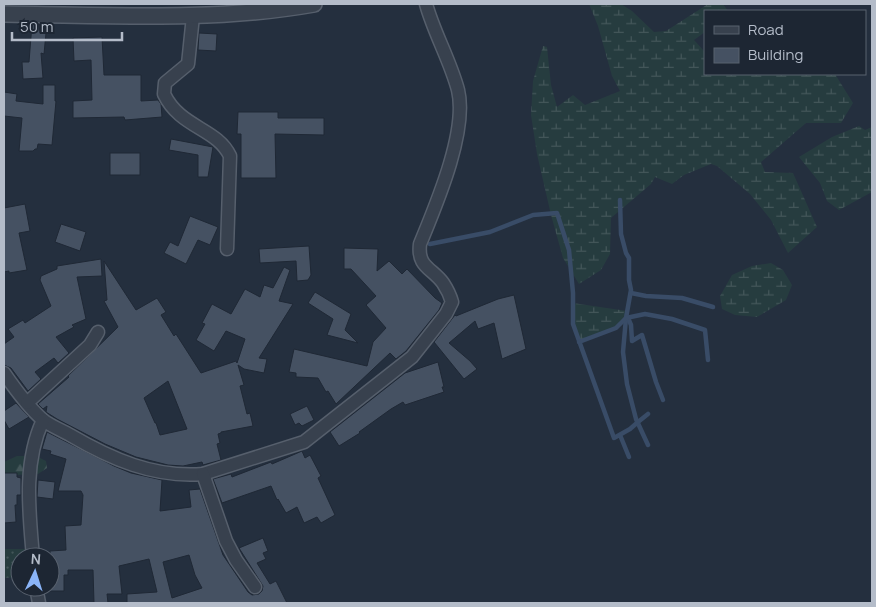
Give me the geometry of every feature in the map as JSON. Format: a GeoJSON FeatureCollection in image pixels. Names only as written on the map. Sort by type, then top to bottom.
{"type":"FeatureCollection","features":[{"type":"Feature","properties":{"kind":"street"},"geometry":{"type":"LineString","coordinates":[[4,14],[192,16],[280,10],[314,4]]}},
{"type":"Feature","properties":{"kind":"street"},"geometry":{"type":"LineString","coordinates":[[4,373],[43,420],[86,444],[140,468],[171,474],[203,474],[304,442],[412,357],[446,314],[452,302],[449,292],[442,282],[420,259],[419,252],[420,244],[453,150],[459,128],[460,108],[458,90],[452,71],[431,22],[426,4]]}},
{"type":"Feature","properties":{"kind":"street"},"geometry":{"type":"LineString","coordinates":[[192,16],[188,64],[165,83],[164,94],[175,112],[224,144],[230,156],[227,249]]}},
{"type":"Feature","properties":{"kind":"street"},"geometry":{"type":"LineString","coordinates":[[27,403],[90,345],[98,332]]}},
{"type":"Feature","properties":{"kind":"street"},"geometry":{"type":"LineString","coordinates":[[32,547],[28,484],[33,450],[43,420]]}},
{"type":"Feature","properties":{"kind":"street"},"geometry":{"type":"LineString","coordinates":[[203,474],[226,541],[236,560],[255,587]]}},
{"type":"Feature","properties":{"kind":"green space"},"geometry":{"type":"Polygon","coordinates":[[[589,4],[621,4],[632,11],[654,32],[666,31],[708,4],[723,4],[727,10],[704,10],[704,33],[694,40],[704,51],[704,75],[836,75],[853,103],[841,123],[806,123],[761,162],[765,172],[793,173],[817,227],[788,253],[771,220],[750,194],[717,166],[711,164],[684,175],[672,184],[655,177],[651,184],[611,218],[610,254],[601,270],[579,284],[563,258],[537,154],[531,115],[533,81],[543,46],[547,47],[551,85],[557,107],[573,95],[585,105],[620,91],[612,76],[598,26],[589,4]]]}},
{"type":"Feature","properties":{"kind":"green space"},"geometry":{"type":"Polygon","coordinates":[[[859,126],[865,130],[872,127],[872,192],[839,210],[827,201],[820,183],[799,157],[832,137],[859,126]]]}},
{"type":"Feature","properties":{"kind":"green space"},"geometry":{"type":"Polygon","coordinates":[[[771,263],[783,270],[792,285],[786,300],[757,317],[735,315],[722,309],[720,296],[732,275],[752,266],[771,263]]]}},
{"type":"Feature","properties":{"kind":"green space"},"geometry":{"type":"Polygon","coordinates":[[[573,303],[627,311],[620,324],[615,328],[579,342],[573,324],[573,303]]]}},
{"type":"Feature","properties":{"kind":"green space"},"geometry":{"type":"Polygon","coordinates":[[[17,456],[36,456],[46,461],[47,468],[38,474],[14,475],[4,482],[4,462],[17,456]]]}},
{"type":"Feature","properties":{"kind":"green space"},"geometry":{"type":"Polygon","coordinates":[[[4,549],[10,549],[10,578],[4,578],[4,549]]]}},
{"type":"Feature","properties":{"kind":"building"},"geometry":{"type":"Polygon","coordinates":[[[32,24],[39,24],[40,33],[46,33],[44,54],[41,53],[43,78],[23,79],[22,62],[29,62],[32,24]]]}},
{"type":"Feature","properties":{"kind":"building"},"geometry":{"type":"Polygon","coordinates":[[[199,33],[217,34],[216,51],[198,50],[199,33]]]}},
{"type":"Feature","properties":{"kind":"building"},"geometry":{"type":"Polygon","coordinates":[[[102,37],[104,75],[141,75],[141,101],[158,100],[161,104],[162,117],[125,120],[124,117],[73,118],[73,101],[92,100],[91,60],[74,61],[73,38],[102,37]]]}},
{"type":"Feature","properties":{"kind":"building"},"geometry":{"type":"Polygon","coordinates":[[[43,85],[55,85],[56,101],[52,145],[38,144],[37,149],[33,151],[19,151],[22,118],[4,116],[4,92],[17,94],[16,101],[43,104],[43,85]]]}},
{"type":"Feature","properties":{"kind":"building"},"geometry":{"type":"Polygon","coordinates":[[[238,112],[278,112],[278,118],[324,118],[324,135],[275,134],[276,178],[241,178],[241,134],[237,134],[238,112]]]}},
{"type":"Feature","properties":{"kind":"building"},"geometry":{"type":"Polygon","coordinates":[[[171,139],[213,147],[208,177],[198,177],[198,155],[169,150],[171,139]]]}},
{"type":"Feature","properties":{"kind":"building"},"geometry":{"type":"Polygon","coordinates":[[[110,153],[140,153],[140,175],[110,175],[110,153]]]}},
{"type":"Feature","properties":{"kind":"building"},"geometry":{"type":"Polygon","coordinates":[[[25,204],[30,231],[19,233],[27,270],[4,272],[4,208],[25,204]]]}},
{"type":"Feature","properties":{"kind":"building"},"geometry":{"type":"Polygon","coordinates":[[[190,216],[218,227],[210,245],[198,240],[186,264],[164,253],[170,242],[178,246],[190,216]]]}},
{"type":"Feature","properties":{"kind":"building"},"geometry":{"type":"Polygon","coordinates":[[[61,224],[86,232],[80,251],[55,242],[61,224]]]}},
{"type":"Feature","properties":{"kind":"building"},"geometry":{"type":"Polygon","coordinates":[[[309,246],[311,275],[308,280],[297,281],[296,261],[260,263],[259,249],[309,246]]]}},
{"type":"Feature","properties":{"kind":"building"},"geometry":{"type":"Polygon","coordinates":[[[344,248],[378,249],[377,271],[389,261],[402,274],[407,269],[442,303],[439,310],[406,351],[396,359],[390,353],[336,404],[318,378],[296,377],[296,373],[289,372],[294,349],[367,366],[373,342],[386,328],[366,305],[376,296],[351,269],[344,269],[344,248]]]}},
{"type":"Feature","properties":{"kind":"building"},"geometry":{"type":"Polygon","coordinates":[[[101,259],[102,276],[77,277],[86,319],[72,325],[74,327],[56,337],[69,353],[58,363],[54,358],[35,372],[41,379],[28,391],[11,368],[4,365],[4,344],[14,337],[8,329],[23,320],[25,323],[51,306],[40,280],[41,276],[57,269],[57,266],[101,259]]]}},
{"type":"Feature","properties":{"kind":"building"},"geometry":{"type":"Polygon","coordinates":[[[104,261],[136,310],[157,298],[166,312],[161,315],[174,336],[176,334],[201,373],[236,361],[237,363],[245,339],[226,331],[214,351],[196,340],[205,324],[202,323],[212,304],[231,314],[245,289],[260,297],[264,285],[273,288],[284,267],[290,270],[279,301],[293,304],[259,358],[267,359],[264,373],[244,369],[238,365],[244,385],[240,386],[247,414],[250,413],[253,426],[218,434],[220,443],[217,444],[221,460],[203,465],[202,462],[183,466],[168,465],[136,457],[105,444],[57,419],[46,412],[47,406],[43,409],[38,404],[69,377],[118,327],[104,301],[107,300],[104,261]],[[168,381],[144,398],[160,435],[187,429],[168,381]]]}},
{"type":"Feature","properties":{"kind":"building"},"geometry":{"type":"Polygon","coordinates":[[[315,292],[351,314],[345,330],[358,343],[327,335],[333,319],[308,303],[315,292]]]}},
{"type":"Feature","properties":{"kind":"building"},"geometry":{"type":"Polygon","coordinates":[[[514,295],[526,349],[502,359],[494,323],[478,329],[475,321],[449,343],[477,369],[464,379],[434,342],[455,315],[514,295]]]}},
{"type":"Feature","properties":{"kind":"building"},"geometry":{"type":"Polygon","coordinates":[[[438,362],[444,392],[405,405],[403,402],[339,446],[330,432],[405,373],[438,362]]]}},
{"type":"Feature","properties":{"kind":"building"},"geometry":{"type":"Polygon","coordinates":[[[16,403],[29,417],[9,429],[4,420],[4,411],[16,403]]]}},
{"type":"Feature","properties":{"kind":"building"},"geometry":{"type":"Polygon","coordinates":[[[307,406],[314,420],[302,426],[299,423],[295,425],[290,414],[307,406]]]}},
{"type":"Feature","properties":{"kind":"building"},"geometry":{"type":"Polygon","coordinates":[[[47,432],[114,466],[131,473],[162,480],[160,511],[191,507],[189,490],[200,489],[223,555],[248,592],[252,595],[259,594],[263,586],[239,548],[263,538],[268,551],[263,553],[266,559],[257,563],[270,584],[276,581],[287,603],[127,603],[127,594],[157,592],[149,559],[119,566],[122,594],[107,594],[108,603],[94,603],[93,570],[68,570],[68,575],[64,575],[64,591],[60,591],[60,550],[66,550],[65,526],[81,525],[83,495],[81,491],[58,491],[66,459],[50,454],[51,451],[42,449],[47,432]],[[189,555],[163,562],[172,598],[202,588],[195,575],[189,555]]]}},
{"type":"Feature","properties":{"kind":"building"},"geometry":{"type":"Polygon","coordinates":[[[302,451],[305,458],[310,455],[321,476],[318,478],[335,515],[321,523],[317,517],[304,523],[297,507],[286,513],[277,500],[271,486],[222,503],[213,479],[231,474],[232,477],[271,462],[272,464],[302,451]]]}},
{"type":"Feature","properties":{"kind":"building"},"geometry":{"type":"Polygon","coordinates":[[[4,473],[17,473],[17,477],[21,478],[21,495],[17,495],[17,505],[15,505],[16,522],[4,523],[4,473]]]}},
{"type":"Feature","properties":{"kind":"building"},"geometry":{"type":"Polygon","coordinates":[[[38,480],[55,482],[53,499],[37,497],[38,480]]]}},
{"type":"Feature","properties":{"kind":"waterway"},"geometry":{"type":"LineString","coordinates":[[620,200],[621,234],[629,258],[631,290],[623,352],[627,384],[636,419],[648,445]]}},
{"type":"Feature","properties":{"kind":"waterway"},"geometry":{"type":"LineString","coordinates":[[430,244],[490,232],[533,215],[557,213],[569,250],[573,293],[573,324],[614,438],[630,429],[648,414]]}},
{"type":"Feature","properties":{"kind":"waterway"},"geometry":{"type":"LineString","coordinates":[[631,293],[646,296],[682,298],[713,307]]}},
{"type":"Feature","properties":{"kind":"waterway"},"geometry":{"type":"LineString","coordinates":[[579,342],[616,328],[626,318],[645,314],[672,319],[705,330],[708,360]]}},
{"type":"Feature","properties":{"kind":"waterway"},"geometry":{"type":"LineString","coordinates":[[628,318],[631,325],[632,341],[642,335],[663,400]]}},
{"type":"Feature","properties":{"kind":"waterway"},"geometry":{"type":"LineString","coordinates":[[620,435],[629,457]]}}]}
